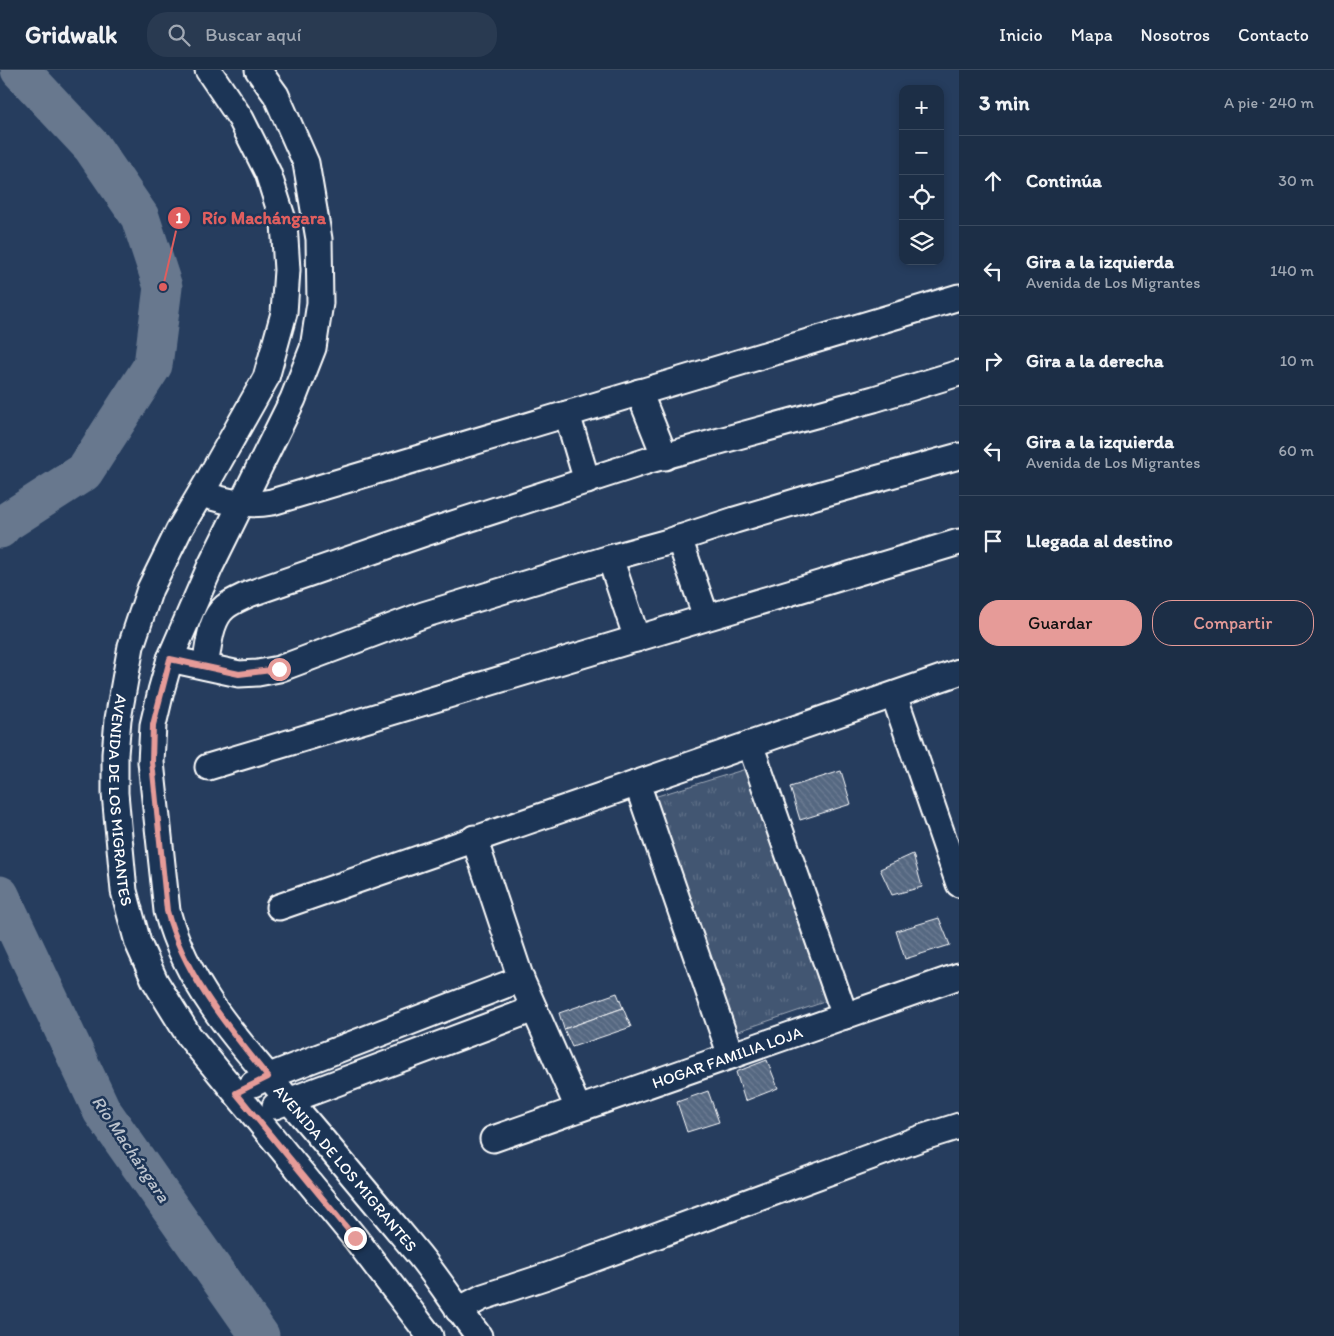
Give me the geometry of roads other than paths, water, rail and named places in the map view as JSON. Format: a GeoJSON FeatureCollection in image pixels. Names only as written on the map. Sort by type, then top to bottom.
{"type":"FeatureCollection","features":[{"type":"Feature","properties":{"kind":"street","name":"AVENIDA DE LOS MIGRANTES"},"geometry":{"type":"LineString","coordinates":[[208,70],[241,119],[268,173],[284,223],[287,270],[284,313],[266,378],[179,530],[150,589],[130,646],[118,719],[115,754],[115,793],[124,891],[138,943],[155,980],[189,1036],[355,1238],[430,1336]]}},
{"type":"Feature","properties":{"kind":"street","name":"AVENIDA DE LOS MIGRANTES"},"geometry":{"type":"LineString","coordinates":[[258,70],[276,95],[306,163],[319,239],[320,303],[313,348],[293,399],[210,567],[170,659],[153,725],[152,762],[167,911],[172,931],[187,964],[218,1016],[431,1269],[458,1310],[479,1336]]}},
{"type":"Feature","properties":{"kind":"street"},"geometry":{"type":"LineString","coordinates":[[201,494],[242,504],[272,502],[959,297]]}},
{"type":"Feature","properties":{"kind":"street"},"geometry":{"type":"LineString","coordinates":[[205,666],[210,635],[218,616],[224,607],[249,594],[425,532],[665,456],[874,399],[959,373]]}},
{"type":"Feature","properties":{"kind":"street"},"geometry":{"type":"LineString","coordinates":[[639,392],[665,456]]}},
{"type":"Feature","properties":{"kind":"street"},"geometry":{"type":"LineString","coordinates":[[567,414],[587,481]]}},
{"type":"Feature","properties":{"kind":"street"},"geometry":{"type":"LineString","coordinates":[[170,659],[239,674],[279,669],[423,615],[743,517],[959,456]]}},
{"type":"Feature","properties":{"kind":"street"},"geometry":{"type":"LineString","coordinates":[[679,538],[706,618]]}},
{"type":"Feature","properties":{"kind":"street"},"geometry":{"type":"LineString","coordinates":[[208,767],[959,542]]}},
{"type":"Feature","properties":{"kind":"street"},"geometry":{"type":"LineString","coordinates":[[610,558],[636,639]]}},
{"type":"Feature","properties":{"kind":"street"},"geometry":{"type":"LineString","coordinates":[[279,907],[474,838],[959,672]]}},
{"type":"Feature","properties":{"kind":"street"},"geometry":{"type":"LineString","coordinates":[[894,695],[959,884]]}},
{"type":"Feature","properties":{"kind":"street"},"geometry":{"type":"LineString","coordinates":[[750,744],[845,1016]]}},
{"type":"Feature","properties":{"kind":"street"},"geometry":{"type":"LineString","coordinates":[[636,783],[731,1056]]}},
{"type":"Feature","properties":{"kind":"street"},"geometry":{"type":"LineString","coordinates":[[474,838],[521,980],[578,1108]]}},
{"type":"Feature","properties":{"kind":"street","name":"HOGAR FAMILIA LOJA"},"geometry":{"type":"LineString","coordinates":[[494,1139],[959,976]]}},
{"type":"Feature","properties":{"kind":"street"},"geometry":{"type":"LineString","coordinates":[[236,1093],[268,1077],[521,980]]}},
{"type":"Feature","properties":{"kind":"street"},"geometry":{"type":"LineString","coordinates":[[255,1115],[289,1100],[534,1009]]}},
{"type":"Feature","properties":{"kind":"street"},"geometry":{"type":"LineString","coordinates":[[458,1310],[483,1297],[547,1276],[924,1137],[959,1126]]}},
{"type":"Feature","properties":{"kind":"waterway","name":"Río Machángara"},"geometry":{"type":"LineString","coordinates":[[0,529],[5,523],[84,472],[153,365],[163,287],[140,217],[92,147],[20,70]]}},
{"type":"Feature","properties":{"kind":"waterway","name":"Río Machángara"},"geometry":{"type":"LineString","coordinates":[[0,895],[102,1111],[260,1336]]}},
{"type":"Feature","properties":{"kind":"place","name":"Río Machángara"},"geometry":{"type":"Point","coordinates":[163,287]}}]}
